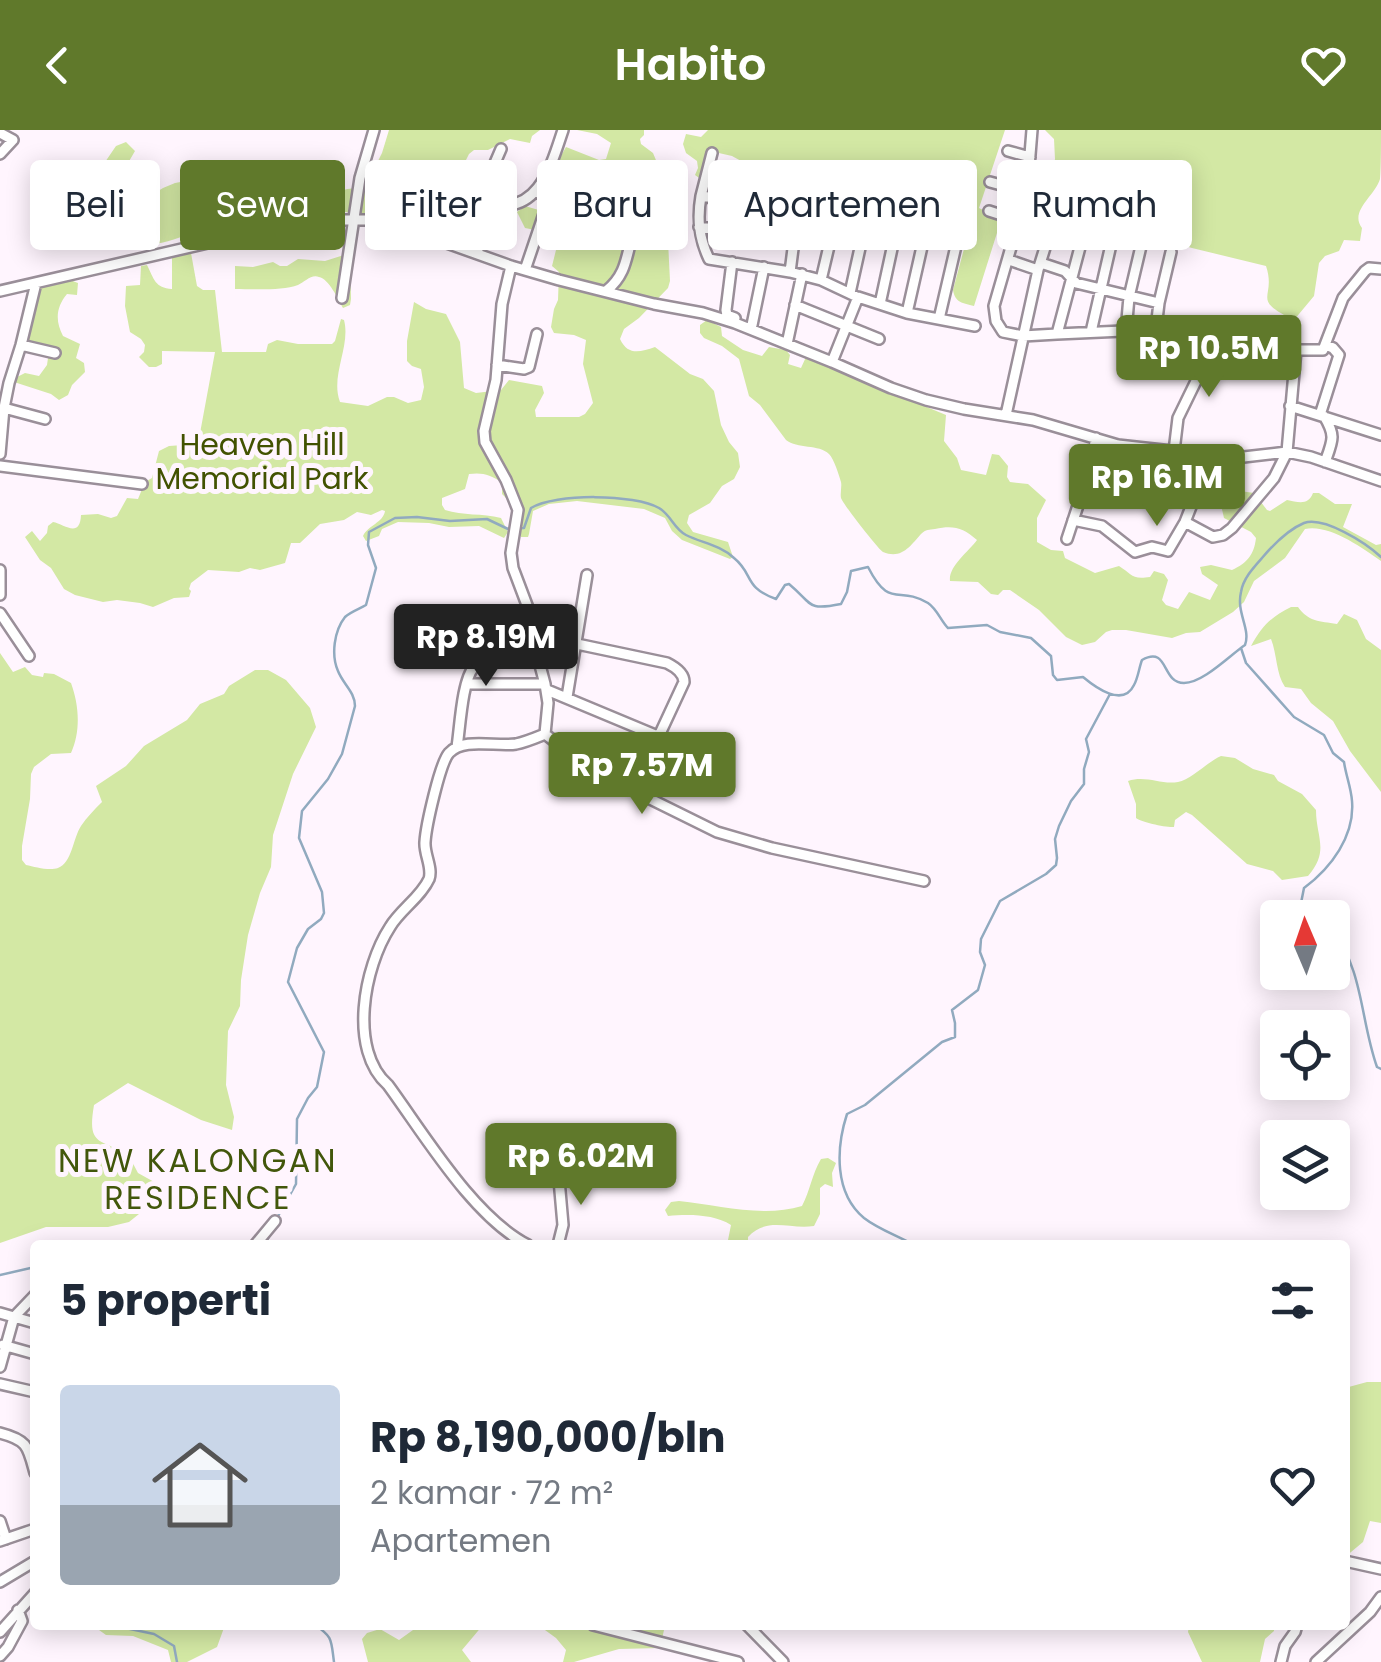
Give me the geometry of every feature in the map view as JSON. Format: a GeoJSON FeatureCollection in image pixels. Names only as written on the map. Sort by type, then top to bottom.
{"type":"FeatureCollection","features":[{"type":"Feature","properties":{"kind":"street"},"geometry":{"type":"LineString","coordinates":[[0,154],[20,130]]}},
{"type":"Feature","properties":{"kind":"street"},"geometry":{"type":"LineString","coordinates":[[342,298],[360,178],[374,130]]}},
{"type":"Feature","properties":{"kind":"street"},"geometry":{"type":"LineString","coordinates":[[517,202],[536,192],[543,182],[562,130]]}},
{"type":"Feature","properties":{"kind":"street"},"geometry":{"type":"LineString","coordinates":[[1030,160],[1032,130]]}},
{"type":"Feature","properties":{"kind":"street"},"geometry":{"type":"LineString","coordinates":[[0,133],[12,140]]}},
{"type":"Feature","properties":{"kind":"street"},"geometry":{"type":"LineString","coordinates":[[495,160],[500,148]]}},
{"type":"Feature","properties":{"kind":"street"},"geometry":{"type":"LineString","coordinates":[[1008,151],[1030,157]]}},
{"type":"Feature","properties":{"kind":"street"},"geometry":{"type":"LineString","coordinates":[[712,153],[699,227],[708,259],[802,274],[907,314],[975,326]]}},
{"type":"Feature","properties":{"kind":"street"},"geometry":{"type":"LineString","coordinates":[[990,182],[997,184]]}},
{"type":"Feature","properties":{"kind":"street"},"geometry":{"type":"LineString","coordinates":[[525,270],[548,202],[536,192]]}},
{"type":"Feature","properties":{"kind":"street"},"geometry":{"type":"LineString","coordinates":[[702,196],[708,197]]}},
{"type":"Feature","properties":{"kind":"street"},"geometry":{"type":"LineString","coordinates":[[988,211],[997,214]]}},
{"type":"Feature","properties":{"kind":"street"},"geometry":{"type":"LineString","coordinates":[[0,291],[265,228],[365,220]]}},
{"type":"Feature","properties":{"kind":"street"},"geometry":{"type":"LineString","coordinates":[[699,227],[708,228]]}},
{"type":"Feature","properties":{"kind":"street"},"geometry":{"type":"LineString","coordinates":[[468,250],[525,270],[703,313],[788,342]]}},
{"type":"Feature","properties":{"kind":"street"},"geometry":{"type":"LineString","coordinates":[[606,291],[622,274],[628,250]]}},
{"type":"Feature","properties":{"kind":"street"},"geometry":{"type":"LineString","coordinates":[[790,272],[793,250]]}},
{"type":"Feature","properties":{"kind":"street"},"geometry":{"type":"LineString","coordinates":[[821,280],[828,250]]}},
{"type":"Feature","properties":{"kind":"street"},"geometry":{"type":"LineString","coordinates":[[832,362],[846,326],[862,250]]}},
{"type":"Feature","properties":{"kind":"street"},"geometry":{"type":"LineString","coordinates":[[880,304],[892,250]]}},
{"type":"Feature","properties":{"kind":"street"},"geometry":{"type":"LineString","coordinates":[[907,314],[921,250]]}},
{"type":"Feature","properties":{"kind":"street"},"geometry":{"type":"LineString","coordinates":[[939,319],[955,250]]}},
{"type":"Feature","properties":{"kind":"street"},"geometry":{"type":"LineString","coordinates":[[1011,250],[994,315],[1003,332],[1023,336],[1153,332],[1171,252]]}},
{"type":"Feature","properties":{"kind":"street"},"geometry":{"type":"LineString","coordinates":[[1006,415],[1044,250]]}},
{"type":"Feature","properties":{"kind":"street"},"geometry":{"type":"LineString","coordinates":[[1057,334],[1078,250]]}},
{"type":"Feature","properties":{"kind":"street"},"geometry":{"type":"LineString","coordinates":[[1091,332],[1110,250]]}},
{"type":"Feature","properties":{"kind":"street"},"geometry":{"type":"LineString","coordinates":[[1124,330],[1140,250]]}},
{"type":"Feature","properties":{"kind":"street"},"geometry":{"type":"LineString","coordinates":[[1008,260],[1065,271],[1076,283],[1159,303]]}},
{"type":"Feature","properties":{"kind":"street"},"geometry":{"type":"LineString","coordinates":[[732,262],[727,315],[926,400],[1006,415],[1118,445],[1234,458],[1287,452],[1381,480]]}},
{"type":"Feature","properties":{"kind":"street"},"geometry":{"type":"LineString","coordinates":[[512,266],[502,304],[496,380],[484,419],[485,442],[517,505],[511,553],[530,613],[546,687],[545,734]]}},
{"type":"Feature","properties":{"kind":"street"},"geometry":{"type":"LineString","coordinates":[[752,324],[764,268]]}},
{"type":"Feature","properties":{"kind":"street"},"geometry":{"type":"LineString","coordinates":[[1174,451],[1178,418],[1218,338],[1318,352],[1326,345],[1343,298],[1364,270],[1381,268]]}},
{"type":"Feature","properties":{"kind":"street"},"geometry":{"type":"LineString","coordinates":[[788,342],[802,274]]}},
{"type":"Feature","properties":{"kind":"street"},"geometry":{"type":"LineString","coordinates":[[0,454],[8,383],[22,346],[36,283]]}},
{"type":"Feature","properties":{"kind":"street"},"geometry":{"type":"LineString","coordinates":[[795,305],[879,339]]}},
{"type":"Feature","properties":{"kind":"street"},"geometry":{"type":"LineString","coordinates":[[497,364],[529,367],[537,334]]}},
{"type":"Feature","properties":{"kind":"street"},"geometry":{"type":"LineString","coordinates":[[1326,345],[1339,355],[1322,416],[1333,433],[1326,462]]}},
{"type":"Feature","properties":{"kind":"street"},"geometry":{"type":"LineString","coordinates":[[22,346],[55,353]]}},
{"type":"Feature","properties":{"kind":"street"},"geometry":{"type":"LineString","coordinates":[[1186,522],[1213,537],[1223,534],[1268,486],[1287,452],[1296,350]]}},
{"type":"Feature","properties":{"kind":"street"},"geometry":{"type":"LineString","coordinates":[[1290,406],[1381,436]]}},
{"type":"Feature","properties":{"kind":"street"},"geometry":{"type":"LineString","coordinates":[[4,408],[45,420]]}},
{"type":"Feature","properties":{"kind":"street"},"geometry":{"type":"LineString","coordinates":[[1067,540],[1096,438]]}},
{"type":"Feature","properties":{"kind":"street"},"geometry":{"type":"LineString","coordinates":[[1073,520],[1102,526],[1135,552],[1152,547],[1160,551],[1170,549],[1186,522],[1211,456]]}},
{"type":"Feature","properties":{"kind":"street"},"geometry":{"type":"LineString","coordinates":[[0,466],[142,484]]}},
{"type":"Feature","properties":{"kind":"street"},"geometry":{"type":"LineString","coordinates":[[0,570],[0,595]]}},
{"type":"Feature","properties":{"kind":"street"},"geometry":{"type":"LineString","coordinates":[[567,697],[587,575]]}},
{"type":"Feature","properties":{"kind":"street"},"geometry":{"type":"LineString","coordinates":[[0,613],[28,656]]}},
{"type":"Feature","properties":{"kind":"street"},"geometry":{"type":"LineString","coordinates":[[577,644],[667,663],[684,677],[638,792]]}},
{"type":"Feature","properties":{"kind":"street"},"geometry":{"type":"LineString","coordinates":[[457,747],[472,670],[482,662],[536,648]]}},
{"type":"Feature","properties":{"kind":"street"},"geometry":{"type":"LineString","coordinates":[[467,684],[546,687],[703,755]]}},
{"type":"Feature","properties":{"kind":"street"},"geometry":{"type":"LineString","coordinates":[[519,1240],[466,1190],[380,1078],[369,1050],[364,1020],[365,988],[378,946],[430,875],[425,843],[448,754],[464,744],[518,744],[545,734]]}},
{"type":"Feature","properties":{"kind":"street"},"geometry":{"type":"LineString","coordinates":[[545,734],[571,754],[717,832],[924,881]]}},
{"type":"Feature","properties":{"kind":"street"},"geometry":{"type":"LineString","coordinates":[[558,1168],[563,1225],[559,1240]]}},
{"type":"Feature","properties":{"kind":"street"},"geometry":{"type":"LineString","coordinates":[[258,1240],[275,1221]]}},
{"type":"Feature","properties":{"kind":"street"},"geometry":{"type":"LineString","coordinates":[[0,1366],[2,1345],[14,1317],[30,1300]]}},
{"type":"Feature","properties":{"kind":"street"},"geometry":{"type":"LineString","coordinates":[[0,1313],[30,1322]]}},
{"type":"Feature","properties":{"kind":"street"},"geometry":{"type":"LineString","coordinates":[[2,1345],[30,1353]]}},
{"type":"Feature","properties":{"kind":"street"},"geometry":{"type":"LineString","coordinates":[[0,1384],[30,1391]]}},
{"type":"Feature","properties":{"kind":"street"},"geometry":{"type":"LineString","coordinates":[[0,1433],[19,1438],[30,1459]]}},
{"type":"Feature","properties":{"kind":"street"},"geometry":{"type":"LineString","coordinates":[[0,1521],[3,1540],[30,1531]]}},
{"type":"Feature","properties":{"kind":"street"},"geometry":{"type":"LineString","coordinates":[[1350,1562],[1381,1569]]}},
{"type":"Feature","properties":{"kind":"street"},"geometry":{"type":"LineString","coordinates":[[0,1582],[30,1564]]}},
{"type":"Feature","properties":{"kind":"street"},"geometry":{"type":"LineString","coordinates":[[1316,1662],[1381,1597]]}},
{"type":"Feature","properties":{"kind":"street"},"geometry":{"type":"LineString","coordinates":[[0,1632],[30,1598]]}},
{"type":"Feature","properties":{"kind":"street"},"geometry":{"type":"LineString","coordinates":[[0,1656],[22,1621],[18,1610]]}},
{"type":"Feature","properties":{"kind":"street"},"geometry":{"type":"LineString","coordinates":[[612,1630],[738,1662]]}},
{"type":"Feature","properties":{"kind":"street"},"geometry":{"type":"LineString","coordinates":[[752,1630],[782,1662]]}},
{"type":"Feature","properties":{"kind":"street"},"geometry":{"type":"LineString","coordinates":[[1281,1662],[1285,1645],[1295,1630]]}},
{"type":"Feature","properties":{"kind":"green space"},"geometry":{"type":"Polygon","coordinates":[[[389,130],[540,130],[530,143],[510,139],[488,150],[474,150],[466,160],[378,160],[389,130]]]}},
{"type":"Feature","properties":{"kind":"green space"},"geometry":{"type":"Polygon","coordinates":[[[577,130],[644,130],[641,144],[656,160],[599,160],[606,159],[611,143],[597,134],[577,130]]]}},
{"type":"Feature","properties":{"kind":"green space"},"geometry":{"type":"Polygon","coordinates":[[[708,130],[1005,130],[979,208],[997,216],[997,233],[974,306],[958,300],[953,290],[964,250],[977,250],[977,160],[739,160],[710,151],[702,180],[695,175],[697,161],[686,153],[683,144],[686,134],[701,137],[708,130]]]}},
{"type":"Feature","properties":{"kind":"green space"},"geometry":{"type":"Polygon","coordinates":[[[1045,130],[1381,130],[1380,179],[1359,216],[1360,241],[1344,240],[1339,251],[1319,263],[1314,296],[1294,320],[1268,302],[1266,266],[1192,248],[1192,160],[1055,160],[1054,139],[1045,130]]]}},
{"type":"Feature","properties":{"kind":"green space"},"geometry":{"type":"Polygon","coordinates":[[[126,142],[135,151],[130,160],[106,160],[116,146],[126,142]]]}},
{"type":"Feature","properties":{"kind":"green space"},"geometry":{"type":"Polygon","coordinates":[[[566,147],[599,160],[559,160],[566,147]]]}},
{"type":"Feature","properties":{"kind":"green space"},"geometry":{"type":"Polygon","coordinates":[[[180,182],[180,237],[160,243],[160,190],[180,182]]]}},
{"type":"Feature","properties":{"kind":"green space"},"geometry":{"type":"Polygon","coordinates":[[[365,187],[365,213],[345,212],[347,189],[365,187]]]}},
{"type":"Feature","properties":{"kind":"green space"},"geometry":{"type":"Polygon","coordinates":[[[525,206],[537,210],[537,231],[525,228],[517,212],[525,206]]]}},
{"type":"Feature","properties":{"kind":"green space","name":"Heaven Hill Memorial Park"},"geometry":{"type":"Polygon","coordinates":[[[556,250],[668,250],[668,288],[624,329],[620,339],[631,350],[655,347],[690,374],[703,379],[714,391],[721,425],[738,453],[740,467],[734,479],[722,486],[710,503],[689,515],[687,523],[693,532],[728,542],[733,557],[730,559],[682,540],[665,518],[644,509],[577,501],[549,504],[533,511],[528,537],[521,537],[516,514],[502,494],[502,482],[474,473],[469,474],[465,489],[442,498],[442,505],[452,512],[501,518],[508,532],[504,538],[479,526],[398,522],[366,541],[365,532],[385,511],[371,515],[357,512],[344,520],[320,524],[300,543],[291,543],[285,563],[239,572],[208,570],[191,583],[189,597],[174,598],[153,607],[117,600],[103,602],[64,589],[25,537],[32,531],[40,541],[53,522],[75,528],[81,515],[117,516],[127,498],[138,499],[145,482],[152,478],[159,451],[169,446],[198,444],[215,352],[162,351],[162,364],[156,367],[149,367],[139,357],[145,345],[130,332],[125,306],[126,286],[140,285],[141,266],[147,265],[158,285],[172,289],[172,254],[191,253],[197,286],[215,290],[222,352],[266,352],[268,344],[277,340],[332,344],[341,319],[344,320],[345,340],[337,382],[340,402],[368,406],[387,397],[408,403],[421,400],[421,369],[407,361],[414,302],[446,314],[460,342],[464,388],[476,393],[501,390],[509,380],[542,386],[544,393],[535,410],[536,417],[579,417],[593,403],[583,364],[586,340],[554,333],[551,327],[558,300],[559,272],[552,266],[556,250]]]}},
{"type":"Feature","properties":{"kind":"green space"},"geometry":{"type":"Polygon","coordinates":[[[350,257],[351,299],[350,305],[343,308],[330,285],[316,276],[284,288],[235,289],[235,266],[273,262],[287,266],[298,259],[325,261],[350,257]]]}},
{"type":"Feature","properties":{"kind":"green space"},"geometry":{"type":"Polygon","coordinates":[[[39,283],[78,283],[77,295],[67,294],[63,299],[59,325],[63,336],[80,344],[76,358],[84,363],[85,372],[68,395],[59,400],[13,379],[25,373],[39,376],[47,365],[49,351],[26,342],[39,283]]]}},
{"type":"Feature","properties":{"kind":"green space"},"geometry":{"type":"Polygon","coordinates":[[[707,320],[721,327],[722,336],[743,350],[762,356],[769,347],[786,350],[790,355],[788,364],[801,368],[806,357],[946,415],[944,441],[961,470],[986,475],[992,454],[999,455],[1008,466],[1010,482],[1028,484],[1046,500],[1037,518],[1037,542],[1063,551],[1065,558],[1095,573],[1119,566],[1139,578],[1150,577],[1154,571],[1164,574],[1168,580],[1162,600],[1166,605],[1178,609],[1189,592],[1210,600],[1218,585],[1202,574],[1200,567],[1211,565],[1232,570],[1251,554],[1256,538],[1224,518],[1221,505],[1226,495],[1240,491],[1254,493],[1270,511],[1287,500],[1305,501],[1313,493],[1335,504],[1352,504],[1343,527],[1381,544],[1381,561],[1334,533],[1305,529],[1285,558],[1254,581],[1244,602],[1200,632],[1172,638],[1112,630],[1095,642],[1082,645],[1066,637],[1039,610],[1010,590],[991,594],[978,582],[950,581],[955,565],[977,540],[963,530],[928,530],[901,553],[883,552],[841,498],[841,482],[831,456],[786,440],[749,396],[739,359],[700,333],[700,325],[707,320]]]}},
{"type":"Feature","properties":{"kind":"green space"},"geometry":{"type":"Polygon","coordinates":[[[1291,607],[1298,607],[1306,616],[1320,621],[1337,624],[1344,614],[1357,620],[1366,639],[1381,650],[1381,792],[1333,721],[1301,689],[1285,687],[1271,639],[1251,646],[1268,623],[1291,607]]]}},
{"type":"Feature","properties":{"kind":"green space"},"geometry":{"type":"Polygon","coordinates":[[[0,653],[13,672],[25,667],[32,675],[54,674],[71,683],[77,709],[78,727],[71,753],[51,754],[31,774],[22,846],[26,865],[50,869],[63,865],[81,826],[102,802],[96,786],[126,766],[144,746],[187,720],[200,704],[224,694],[229,686],[255,670],[268,670],[286,680],[310,708],[316,727],[293,774],[273,835],[271,867],[248,935],[240,1006],[228,1031],[226,1085],[234,1117],[232,1130],[201,1120],[128,1083],[94,1105],[92,1128],[98,1139],[128,1154],[138,1173],[156,1183],[139,1214],[129,1222],[108,1227],[46,1227],[0,1243],[0,653]]]}},
{"type":"Feature","properties":{"kind":"green space"},"geometry":{"type":"Polygon","coordinates":[[[1221,756],[1274,775],[1302,794],[1316,810],[1320,851],[1308,876],[1282,880],[1273,871],[1247,864],[1186,812],[1175,820],[1174,827],[1136,818],[1128,781],[1178,782],[1221,756]]]}},
{"type":"Feature","properties":{"kind":"green space"},"geometry":{"type":"Polygon","coordinates":[[[821,1159],[836,1163],[833,1187],[825,1184],[820,1188],[820,1214],[814,1226],[763,1227],[748,1240],[728,1240],[731,1225],[724,1221],[692,1215],[668,1216],[665,1210],[671,1202],[679,1201],[756,1211],[802,1206],[821,1159]]]}},
{"type":"Feature","properties":{"kind":"green space"},"geometry":{"type":"Polygon","coordinates":[[[1381,1382],[1381,1523],[1370,1521],[1363,1542],[1350,1553],[1350,1387],[1381,1382]]]}},
{"type":"Feature","properties":{"kind":"green space"},"geometry":{"type":"Polygon","coordinates":[[[99,1630],[223,1630],[217,1647],[187,1662],[171,1662],[168,1650],[133,1636],[106,1635],[99,1630]]]}},
{"type":"Feature","properties":{"kind":"green space"},"geometry":{"type":"Polygon","coordinates":[[[382,1630],[399,1640],[413,1630],[479,1630],[462,1650],[471,1662],[368,1662],[362,1639],[367,1633],[382,1630]]]}},
{"type":"Feature","properties":{"kind":"green space"},"geometry":{"type":"Polygon","coordinates":[[[545,1630],[664,1630],[660,1648],[619,1649],[574,1662],[563,1662],[566,1650],[545,1630]]]}},
{"type":"Feature","properties":{"kind":"green space"},"geometry":{"type":"Polygon","coordinates":[[[1274,1630],[1265,1639],[1260,1662],[1202,1662],[1188,1632],[1274,1630]]]}},
{"type":"Feature","properties":{"kind":"waterway"},"geometry":{"type":"LineString","coordinates":[[277,1218],[296,1184],[297,1119],[317,1087],[324,1052],[288,982],[297,948],[324,913],[322,892],[299,838],[302,811],[342,754],[355,706],[336,665],[335,643],[345,617],[366,605],[376,568],[368,545],[369,532],[395,518],[417,517],[450,521],[487,519],[508,529],[524,528],[531,508],[576,498],[648,503],[667,514],[682,532],[729,554],[758,590],[776,599],[789,584],[815,606],[841,604],[851,571],[868,567],[882,588],[928,603],[948,628],[987,625],[1000,632],[1031,638],[1051,656],[1057,680],[1083,677],[1116,695],[1129,692],[1142,660],[1157,657],[1177,681],[1191,682],[1245,645],[1240,607],[1244,583],[1271,548],[1298,526],[1312,522],[1333,527],[1381,557]]}},
{"type":"Feature","properties":{"kind":"waterway"},"geometry":{"type":"LineString","coordinates":[[1241,648],[1246,663],[1294,717],[1324,735],[1333,753],[1344,762],[1352,801],[1350,827],[1332,861],[1304,888],[1302,900]]}},
{"type":"Feature","properties":{"kind":"waterway"},"geometry":{"type":"LineString","coordinates":[[904,1240],[864,1218],[847,1196],[840,1169],[847,1114],[865,1105],[942,1042],[955,1037],[952,1010],[978,990],[985,965],[981,939],[1000,901],[1056,865],[1059,826],[1084,784],[1089,752],[1086,739],[1110,694]]}},
{"type":"Feature","properties":{"kind":"waterway"},"geometry":{"type":"LineString","coordinates":[[1350,962],[1371,1049],[1381,1069]]}},
{"type":"Feature","properties":{"kind":"waterway"},"geometry":{"type":"LineString","coordinates":[[267,1240],[273,1230]]}},
{"type":"Feature","properties":{"kind":"waterway"},"geometry":{"type":"LineString","coordinates":[[0,1275],[30,1268]]}},
{"type":"Feature","properties":{"kind":"waterway"},"geometry":{"type":"LineString","coordinates":[[135,1630],[154,1634],[174,1646],[177,1662]]}},
{"type":"Feature","properties":{"kind":"waterway"},"geometry":{"type":"LineString","coordinates":[[321,1630],[330,1640],[334,1662]]}},
{"type":"Feature","properties":{"kind":"district","name":"NEW KALONGAN RESIDENCE"},"geometry":{"type":"Point","coordinates":[198,1180]}}]}
